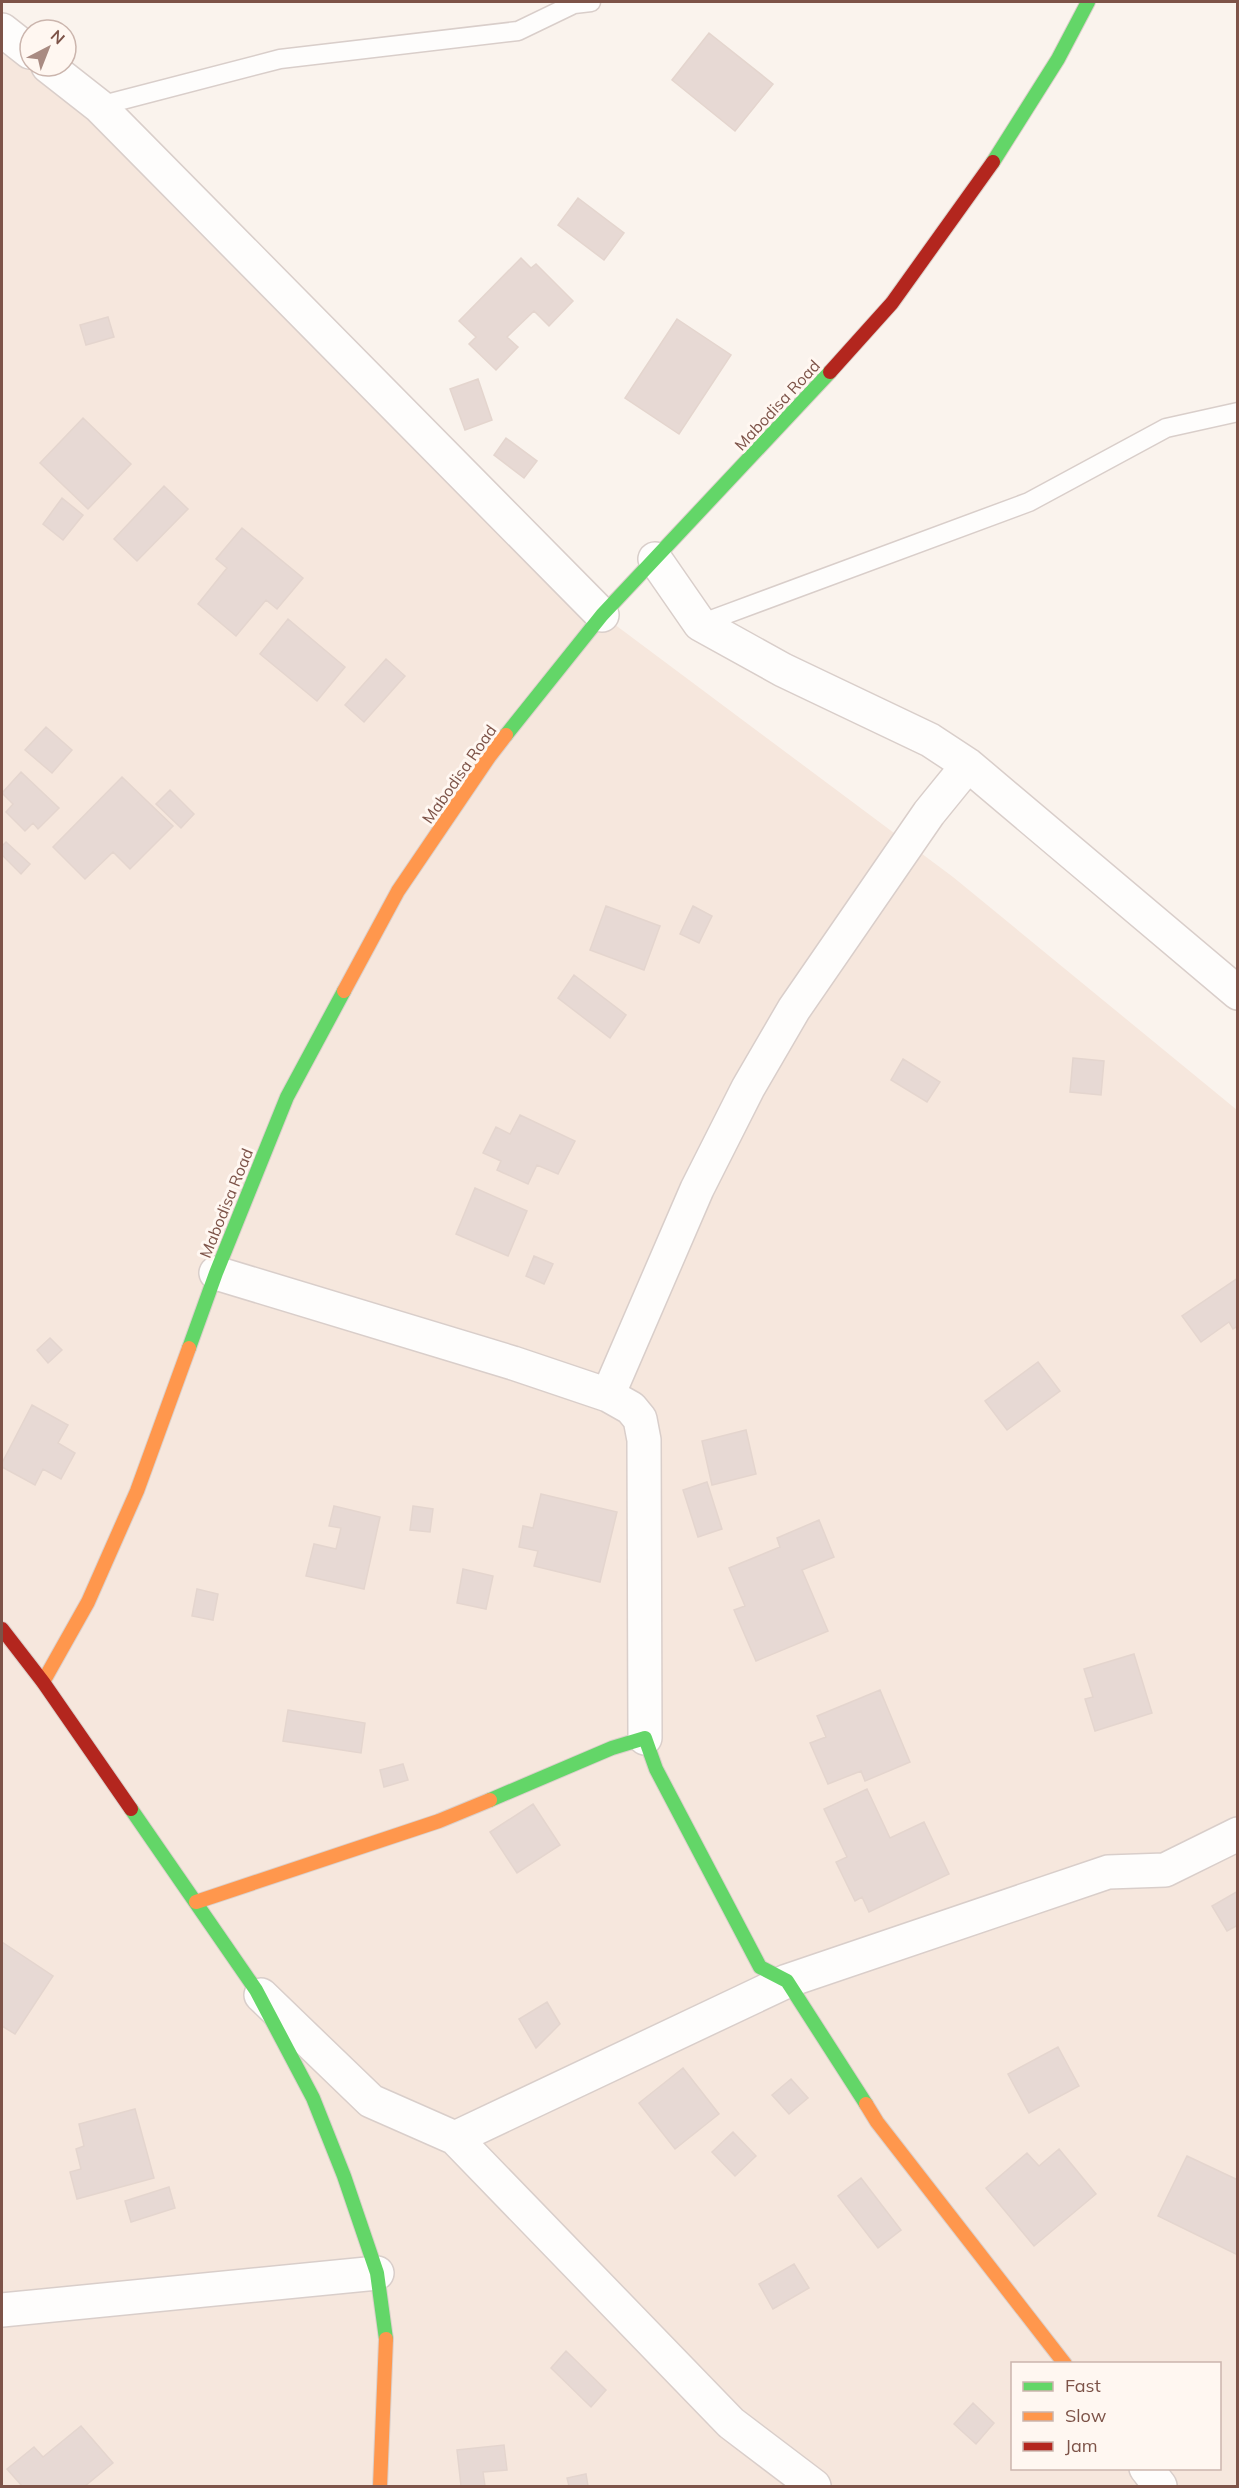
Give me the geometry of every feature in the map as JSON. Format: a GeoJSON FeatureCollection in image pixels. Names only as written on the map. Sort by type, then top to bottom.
{"type":"FeatureCollection","features":[{"type":"Feature","properties":{"kind":"street","name":"Mabodisa Road"},"geometry":{"type":"LineString","coordinates":[[43,1682],[88,1602],[136,1491],[216,1273],[287,1097],[398,891],[489,757],[602,615],[892,303],[986,173],[1058,59],[1088,2]]}},
{"type":"Feature","properties":{"kind":"street"},"geometry":{"type":"LineString","coordinates":[[2,30],[18,43]]}},
{"type":"Feature","properties":{"kind":"street"},"geometry":{"type":"LineString","coordinates":[[63,78],[99,106],[602,615]]}},
{"type":"Feature","properties":{"kind":"street"},"geometry":{"type":"LineString","coordinates":[[655,559],[700,624],[783,670],[930,740],[968,765],[1238,993]]}},
{"type":"Feature","properties":{"kind":"street"},"geometry":{"type":"LineString","coordinates":[[608,1395],[623,1354],[697,1189],[748,1088],[794,1009],[929,813],[968,765]]}},
{"type":"Feature","properties":{"kind":"street"},"geometry":{"type":"LineString","coordinates":[[216,1273],[513,1363],[608,1395],[631,1408],[640,1419],[644,1440],[645,1738],[656,1768],[760,1966],[787,1981],[877,2122],[1063,2362]]}},
{"type":"Feature","properties":{"kind":"street"},"geometry":{"type":"LineString","coordinates":[[2,1629],[43,1682],[256,1990],[313,2098],[344,2176],[377,2273],[387,2347],[380,2487]]}},
{"type":"Feature","properties":{"kind":"street"},"geometry":{"type":"LineString","coordinates":[[196,1902],[439,1821],[612,1748],[645,1738]]}},
{"type":"Feature","properties":{"kind":"street"},"geometry":{"type":"LineString","coordinates":[[455,2138],[787,1981],[1108,1872],[1165,1870],[1238,1834]]}},
{"type":"Feature","properties":{"kind":"street"},"geometry":{"type":"LineString","coordinates":[[256,1990],[371,2101],[455,2138],[731,2423],[814,2487]]}},
{"type":"Feature","properties":{"kind":"street"},"geometry":{"type":"LineString","coordinates":[[3,2312],[377,2273]]}},
{"type":"Feature","properties":{"kind":"street"},"geometry":{"type":"LineString","coordinates":[[1147,2470],[1160,2487]]}},
{"type":"Feature","properties":{"kind":"lane"},"geometry":{"type":"LineString","coordinates":[[99,106],[280,59],[518,31],[574,4],[591,2]]}},
{"type":"Feature","properties":{"kind":"lane"},"geometry":{"type":"LineString","coordinates":[[700,624],[1029,502],[1166,428],[1238,412]]}},
{"type":"Feature","properties":{"kind":"shaded area"},"geometry":{"type":"Polygon","coordinates":[[[2,30],[18,43],[18,78],[60,78],[602,615],[953,877],[1237,1110],[1237,2486],[2,2486],[2,30]]]}},
{"type":"Feature","properties":{"kind":"building"},"geometry":{"type":"Polygon","coordinates":[[[709,33],[773,84],[735,131],[672,80],[709,33]]]}},
{"type":"Feature","properties":{"kind":"building"},"geometry":{"type":"Polygon","coordinates":[[[578,198],[624,233],[604,260],[558,225],[578,198]]]}},
{"type":"Feature","properties":{"kind":"building"},"geometry":{"type":"Polygon","coordinates":[[[521,258],[531,268],[536,264],[573,301],[549,326],[534,311],[507,337],[518,347],[496,370],[469,344],[476,337],[459,321],[521,258]]]}},
{"type":"Feature","properties":{"kind":"building"},"geometry":{"type":"Polygon","coordinates":[[[108,317],[114,337],[86,345],[80,325],[108,317]]]}},
{"type":"Feature","properties":{"kind":"building"},"geometry":{"type":"Polygon","coordinates":[[[677,319],[731,355],[679,434],[625,398],[677,319]]]}},
{"type":"Feature","properties":{"kind":"building"},"geometry":{"type":"Polygon","coordinates":[[[478,379],[492,420],[465,430],[450,389],[478,379]]]}},
{"type":"Feature","properties":{"kind":"building"},"geometry":{"type":"Polygon","coordinates":[[[83,418],[131,464],[88,509],[40,463],[83,418]]]}},
{"type":"Feature","properties":{"kind":"building"},"geometry":{"type":"Polygon","coordinates":[[[506,438],[537,461],[524,478],[494,455],[506,438]]]}},
{"type":"Feature","properties":{"kind":"building"},"geometry":{"type":"Polygon","coordinates":[[[164,486],[188,509],[137,561],[114,539],[164,486]]]}},
{"type":"Feature","properties":{"kind":"building"},"geometry":{"type":"Polygon","coordinates":[[[62,498],[83,515],[63,540],[43,524],[62,498]]]}},
{"type":"Feature","properties":{"kind":"building"},"geometry":{"type":"Polygon","coordinates":[[[242,528],[303,578],[277,609],[266,600],[236,636],[198,604],[227,568],[216,559],[242,528]]]}},
{"type":"Feature","properties":{"kind":"building"},"geometry":{"type":"Polygon","coordinates":[[[288,619],[345,667],[317,701],[260,654],[288,619]]]}},
{"type":"Feature","properties":{"kind":"building"},"geometry":{"type":"Polygon","coordinates":[[[386,659],[405,676],[364,722],[345,705],[386,659]]]}},
{"type":"Feature","properties":{"kind":"building"},"geometry":{"type":"Polygon","coordinates":[[[46,727],[72,750],[52,773],[25,750],[46,727]]]}},
{"type":"Feature","properties":{"kind":"building"},"geometry":{"type":"Polygon","coordinates":[[[21,772],[59,808],[38,829],[33,823],[25,831],[6,812],[13,804],[2,793],[21,772]]]}},
{"type":"Feature","properties":{"kind":"building"},"geometry":{"type":"Polygon","coordinates":[[[122,777],[173,826],[130,869],[113,852],[85,879],[53,847],[122,777]]]}},
{"type":"Feature","properties":{"kind":"building"},"geometry":{"type":"Polygon","coordinates":[[[170,790],[194,814],[181,828],[156,804],[170,790]]]}},
{"type":"Feature","properties":{"kind":"building"},"geometry":{"type":"Polygon","coordinates":[[[6,842],[30,864],[21,874],[2,855],[2,846],[6,842]]]}},
{"type":"Feature","properties":{"kind":"building"},"geometry":{"type":"Polygon","coordinates":[[[606,906],[660,926],[644,970],[590,950],[606,906]]]}},
{"type":"Feature","properties":{"kind":"building"},"geometry":{"type":"Polygon","coordinates":[[[693,906],[712,916],[699,943],[680,934],[693,906]]]}},
{"type":"Feature","properties":{"kind":"building"},"geometry":{"type":"Polygon","coordinates":[[[574,975],[626,1015],[610,1038],[558,998],[574,975]]]}},
{"type":"Feature","properties":{"kind":"building"},"geometry":{"type":"Polygon","coordinates":[[[1073,1058],[1104,1061],[1101,1095],[1070,1092],[1073,1058]]]}},
{"type":"Feature","properties":{"kind":"building"},"geometry":{"type":"Polygon","coordinates":[[[903,1059],[940,1082],[927,1102],[891,1080],[903,1059]]]}},
{"type":"Feature","properties":{"kind":"building"},"geometry":{"type":"Polygon","coordinates":[[[520,1115],[575,1141],[558,1174],[537,1165],[528,1184],[497,1170],[501,1161],[483,1153],[496,1127],[510,1134],[520,1115]]]}},
{"type":"Feature","properties":{"kind":"building"},"geometry":{"type":"Polygon","coordinates":[[[475,1188],[527,1211],[508,1256],[456,1234],[475,1188]]]}},
{"type":"Feature","properties":{"kind":"building"},"geometry":{"type":"Polygon","coordinates":[[[534,1256],[553,1264],[544,1284],[526,1276],[534,1256]]]}},
{"type":"Feature","properties":{"kind":"building"},"geometry":{"type":"Polygon","coordinates":[[[1238,1278],[1238,1326],[1233,1329],[1229,1322],[1201,1342],[1182,1316],[1238,1278]]]}},
{"type":"Feature","properties":{"kind":"building"},"geometry":{"type":"Polygon","coordinates":[[[50,1338],[62,1350],[48,1363],[37,1350],[50,1338]]]}},
{"type":"Feature","properties":{"kind":"building"},"geometry":{"type":"Polygon","coordinates":[[[1038,1362],[1060,1391],[1007,1430],[985,1401],[1038,1362]]]}},
{"type":"Feature","properties":{"kind":"building"},"geometry":{"type":"Polygon","coordinates":[[[32,1405],[68,1425],[58,1443],[75,1453],[61,1479],[43,1469],[35,1485],[2,1467],[32,1405]]]}},
{"type":"Feature","properties":{"kind":"building"},"geometry":{"type":"Polygon","coordinates":[[[746,1430],[756,1474],[712,1485],[702,1441],[746,1430]]]}},
{"type":"Feature","properties":{"kind":"building"},"geometry":{"type":"Polygon","coordinates":[[[707,1482],[722,1529],[698,1537],[683,1490],[707,1482]]]}},
{"type":"Feature","properties":{"kind":"building"},"geometry":{"type":"Polygon","coordinates":[[[541,1494],[617,1512],[600,1582],[534,1566],[538,1551],[519,1547],[523,1526],[533,1528],[541,1494]]]}},
{"type":"Feature","properties":{"kind":"building"},"geometry":{"type":"Polygon","coordinates":[[[334,1506],[380,1517],[364,1589],[306,1576],[314,1544],[336,1549],[341,1528],[329,1526],[334,1506]]]}},
{"type":"Feature","properties":{"kind":"building"},"geometry":{"type":"Polygon","coordinates":[[[413,1506],[433,1509],[430,1532],[410,1530],[413,1506]]]}},
{"type":"Feature","properties":{"kind":"building"},"geometry":{"type":"Polygon","coordinates":[[[819,1520],[834,1557],[802,1570],[828,1631],[756,1661],[734,1610],[745,1606],[729,1568],[780,1547],[777,1538],[819,1520]]]}},
{"type":"Feature","properties":{"kind":"building"},"geometry":{"type":"Polygon","coordinates":[[[463,1569],[493,1576],[486,1609],[457,1603],[463,1569]]]}},
{"type":"Feature","properties":{"kind":"building"},"geometry":{"type":"Polygon","coordinates":[[[197,1589],[218,1594],[213,1620],[192,1616],[197,1589]]]}},
{"type":"Feature","properties":{"kind":"building"},"geometry":{"type":"Polygon","coordinates":[[[1134,1654],[1152,1713],[1095,1731],[1085,1699],[1093,1697],[1084,1669],[1134,1654]]]}},
{"type":"Feature","properties":{"kind":"building"},"geometry":{"type":"Polygon","coordinates":[[[880,1690],[910,1762],[865,1781],[861,1771],[828,1784],[810,1743],[826,1737],[817,1716],[880,1690]]]}},
{"type":"Feature","properties":{"kind":"building"},"geometry":{"type":"Polygon","coordinates":[[[288,1710],[365,1723],[361,1753],[283,1741],[288,1710]]]}},
{"type":"Feature","properties":{"kind":"building"},"geometry":{"type":"Polygon","coordinates":[[[403,1764],[408,1780],[384,1787],[380,1770],[403,1764]]]}},
{"type":"Feature","properties":{"kind":"building"},"geometry":{"type":"Polygon","coordinates":[[[867,1789],[890,1838],[924,1822],[949,1874],[869,1912],[862,1897],[855,1901],[836,1862],[847,1857],[824,1809],[867,1789]]]}},
{"type":"Feature","properties":{"kind":"building"},"geometry":{"type":"Polygon","coordinates":[[[533,1804],[560,1845],[517,1873],[490,1832],[533,1804]]]}},
{"type":"Feature","properties":{"kind":"building"},"geometry":{"type":"Polygon","coordinates":[[[1238,1891],[1238,1925],[1227,1931],[1212,1906],[1238,1891]]]}},
{"type":"Feature","properties":{"kind":"building"},"geometry":{"type":"Polygon","coordinates":[[[2,1942],[53,1976],[15,2034],[2,2026],[2,1942]]]}},
{"type":"Feature","properties":{"kind":"building"},"geometry":{"type":"Polygon","coordinates":[[[547,2002],[560,2024],[536,2048],[519,2019],[547,2002]]]}},
{"type":"Feature","properties":{"kind":"building"},"geometry":{"type":"Polygon","coordinates":[[[1058,2047],[1079,2086],[1029,2113],[1008,2074],[1058,2047]]]}},
{"type":"Feature","properties":{"kind":"building"},"geometry":{"type":"Polygon","coordinates":[[[683,2068],[719,2114],[675,2149],[639,2103],[683,2068]]]}},
{"type":"Feature","properties":{"kind":"building"},"geometry":{"type":"Polygon","coordinates":[[[791,2079],[808,2098],[789,2114],[772,2095],[791,2079]]]}},
{"type":"Feature","properties":{"kind":"building"},"geometry":{"type":"Polygon","coordinates":[[[135,2109],[154,2178],[77,2199],[70,2172],[81,2169],[76,2149],[84,2146],[79,2124],[135,2109]]]}},
{"type":"Feature","properties":{"kind":"building"},"geometry":{"type":"Polygon","coordinates":[[[733,2132],[756,2156],[735,2176],[712,2152],[733,2132]]]}},
{"type":"Feature","properties":{"kind":"building"},"geometry":{"type":"Polygon","coordinates":[[[1059,2149],[1096,2194],[1034,2246],[986,2188],[1027,2153],[1039,2166],[1059,2149]]]}},
{"type":"Feature","properties":{"kind":"building"},"geometry":{"type":"Polygon","coordinates":[[[1187,2156],[1238,2180],[1238,2255],[1158,2216],[1187,2156]]]}},
{"type":"Feature","properties":{"kind":"building"},"geometry":{"type":"Polygon","coordinates":[[[861,2178],[901,2230],[878,2248],[838,2196],[861,2178]]]}},
{"type":"Feature","properties":{"kind":"building"},"geometry":{"type":"Polygon","coordinates":[[[169,2187],[175,2208],[131,2222],[125,2201],[169,2187]]]}},
{"type":"Feature","properties":{"kind":"building"},"geometry":{"type":"Polygon","coordinates":[[[794,2264],[809,2288],[773,2309],[759,2284],[794,2264]]]}},
{"type":"Feature","properties":{"kind":"building"},"geometry":{"type":"Polygon","coordinates":[[[566,2351],[606,2390],[591,2407],[551,2368],[566,2351]]]}},
{"type":"Feature","properties":{"kind":"building"},"geometry":{"type":"Polygon","coordinates":[[[973,2403],[994,2423],[976,2444],[954,2424],[973,2403]]]}},
{"type":"Feature","properties":{"kind":"building"},"geometry":{"type":"Polygon","coordinates":[[[81,2426],[113,2463],[85,2486],[22,2486],[7,2469],[34,2447],[43,2457],[81,2426]]]}},
{"type":"Feature","properties":{"kind":"building"},"geometry":{"type":"Polygon","coordinates":[[[504,2445],[507,2470],[483,2472],[485,2486],[461,2486],[457,2450],[504,2445]]]}},
{"type":"Feature","properties":{"kind":"building"},"geometry":{"type":"Polygon","coordinates":[[[586,2474],[588,2486],[569,2486],[567,2478],[586,2474]]]}},
{"type":"Feature","properties":{"kind":"traffic: fast"},"geometry":{"type":"LineString","coordinates":[[993,162],[1058,59],[1088,2]]}},
{"type":"Feature","properties":{"kind":"traffic: fast"},"geometry":{"type":"LineString","coordinates":[[506,735],[602,615],[830,372]]}},
{"type":"Feature","properties":{"kind":"traffic: fast"},"geometry":{"type":"LineString","coordinates":[[189,1348],[216,1273],[287,1097],[344,991]]}},
{"type":"Feature","properties":{"kind":"traffic: fast"},"geometry":{"type":"LineString","coordinates":[[490,1800],[612,1748],[645,1738],[656,1769],[760,1967],[787,1981],[866,2104]]}},
{"type":"Feature","properties":{"kind":"traffic: fast"},"geometry":{"type":"LineString","coordinates":[[131,1809],[256,1990],[313,2098],[344,2176],[377,2273],[386,2339]]}},
{"type":"Feature","properties":{"kind":"traffic: slow"},"geometry":{"type":"LineString","coordinates":[[344,991],[398,891],[506,735]]}},
{"type":"Feature","properties":{"kind":"traffic: slow"},"geometry":{"type":"LineString","coordinates":[[43,1682],[88,1602],[137,1491],[189,1348]]}},
{"type":"Feature","properties":{"kind":"traffic: slow"},"geometry":{"type":"LineString","coordinates":[[196,1902],[439,1821],[490,1800]]}},
{"type":"Feature","properties":{"kind":"traffic: slow"},"geometry":{"type":"LineString","coordinates":[[866,2104],[877,2122],[1063,2362]]}},
{"type":"Feature","properties":{"kind":"traffic: slow"},"geometry":{"type":"LineString","coordinates":[[380,2486],[386,2339]]}},
{"type":"Feature","properties":{"kind":"traffic: jam"},"geometry":{"type":"LineString","coordinates":[[830,372],[892,303],[993,162]]}},
{"type":"Feature","properties":{"kind":"traffic: jam"},"geometry":{"type":"LineString","coordinates":[[2,1629],[43,1682],[131,1809]]}}]}
